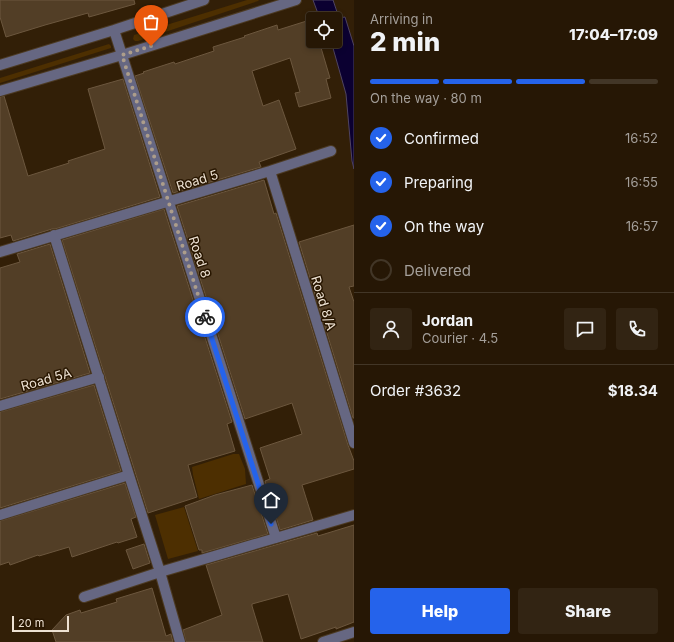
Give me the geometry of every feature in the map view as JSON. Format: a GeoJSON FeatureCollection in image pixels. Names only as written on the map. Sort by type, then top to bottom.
{"type":"FeatureCollection","features":[{"type":"Feature","properties":{"kind":"street"},"geometry":{"type":"LineString","coordinates":[[0,65],[114,30],[204,0]]}},
{"type":"Feature","properties":{"kind":"street"},"geometry":{"type":"LineString","coordinates":[[0,91],[122,55],[296,0]]}},
{"type":"Feature","properties":{"kind":"street","name":"Road 8"},"geometry":{"type":"LineString","coordinates":[[114,30],[276,538]]}},
{"type":"Feature","properties":{"kind":"street","name":"Road 5"},"geometry":{"type":"LineString","coordinates":[[0,252],[169,202],[331,151]]}},
{"type":"Feature","properties":{"kind":"street","name":"Road 8/A"},"geometry":{"type":"LineString","coordinates":[[270,171],[354,443]]}},
{"type":"Feature","properties":{"kind":"street"},"geometry":{"type":"LineString","coordinates":[[54,235],[160,572],[180,642]]}},
{"type":"Feature","properties":{"kind":"street","name":"Road 5A"},"geometry":{"type":"LineString","coordinates":[[0,406],[99,377]]}},
{"type":"Feature","properties":{"kind":"street"},"geometry":{"type":"LineString","coordinates":[[0,515],[129,475]]}},
{"type":"Feature","properties":{"kind":"street"},"geometry":{"type":"LineString","coordinates":[[84,596],[354,515]]}},
{"type":"Feature","properties":{"kind":"street"},"geometry":{"type":"LineString","coordinates":[[322,642],[354,632]]}},
{"type":"Feature","properties":{"kind":"shaded area"},"geometry":{"type":"Polygon","coordinates":[[[247,0],[259,0],[138,41],[133,39],[134,35],[247,0]]]}},
{"type":"Feature","properties":{"kind":"shaded area"},"geometry":{"type":"Polygon","coordinates":[[[313,0],[333,0],[337,12],[317,12],[313,0]]]}},
{"type":"Feature","properties":{"kind":"shaded area"},"geometry":{"type":"Polygon","coordinates":[[[345,17],[354,46],[354,169],[346,94],[333,48],[342,48],[342,18],[345,17]]]}},
{"type":"Feature","properties":{"kind":"shaded area"},"geometry":{"type":"Polygon","coordinates":[[[109,44],[111,48],[0,83],[0,78],[109,44]]]}},
{"type":"Feature","properties":{"kind":"shaded area"},"geometry":{"type":"Polygon","coordinates":[[[233,454],[239,454],[245,469],[246,484],[199,499],[192,467],[233,454]]]}},
{"type":"Feature","properties":{"kind":"shaded area"},"geometry":{"type":"Polygon","coordinates":[[[184,507],[198,551],[168,559],[155,515],[184,507]]]}},
{"type":"Feature","properties":{"kind":"building"},"geometry":{"type":"Polygon","coordinates":[[[0,0],[134,0],[135,4],[89,17],[88,13],[6,37],[0,17],[0,0]]]}},
{"type":"Feature","properties":{"kind":"building"},"geometry":{"type":"Polygon","coordinates":[[[306,21],[306,48],[321,48],[330,78],[326,79],[331,98],[299,107],[295,93],[300,92],[290,58],[252,71],[263,106],[279,100],[296,149],[259,162],[261,167],[173,193],[135,76],[174,62],[175,64],[214,51],[213,47],[277,25],[278,30],[306,21]]]}},
{"type":"Feature","properties":{"kind":"building"},"geometry":{"type":"Polygon","coordinates":[[[123,79],[160,197],[13,241],[11,235],[0,238],[0,97],[4,96],[28,176],[69,163],[68,161],[105,149],[88,89],[123,79]]]}},
{"type":"Feature","properties":{"kind":"building"},"geometry":{"type":"Polygon","coordinates":[[[264,180],[274,214],[276,213],[354,461],[354,469],[302,485],[313,520],[280,530],[265,481],[270,479],[260,448],[302,434],[292,403],[245,419],[177,206],[264,180]]]}},
{"type":"Feature","properties":{"kind":"building"},"geometry":{"type":"Polygon","coordinates":[[[164,209],[232,422],[227,424],[235,451],[188,465],[197,497],[148,513],[62,240],[164,209]]]}},
{"type":"Feature","properties":{"kind":"building"},"geometry":{"type":"Polygon","coordinates":[[[354,225],[354,286],[349,287],[354,302],[353,418],[299,242],[354,225]]]}},
{"type":"Feature","properties":{"kind":"building"},"geometry":{"type":"Polygon","coordinates":[[[50,244],[90,373],[0,399],[0,268],[20,262],[17,254],[50,244]]]}},
{"type":"Feature","properties":{"kind":"building"},"geometry":{"type":"Polygon","coordinates":[[[94,385],[121,471],[0,508],[0,412],[94,385]]]}},
{"type":"Feature","properties":{"kind":"building"},"geometry":{"type":"Polygon","coordinates":[[[125,483],[136,517],[131,519],[137,537],[72,557],[69,547],[39,556],[38,555],[10,565],[9,562],[0,565],[0,521],[125,483]]]}},
{"type":"Feature","properties":{"kind":"building"},"geometry":{"type":"Polygon","coordinates":[[[252,485],[268,534],[202,553],[202,550],[199,550],[185,506],[215,495],[252,485]]]}},
{"type":"Feature","properties":{"kind":"building"},"geometry":{"type":"Polygon","coordinates":[[[354,525],[354,622],[301,639],[288,594],[252,604],[263,642],[186,642],[183,630],[222,615],[206,565],[317,533],[318,536],[354,525]]]}},
{"type":"Feature","properties":{"kind":"building"},"geometry":{"type":"Polygon","coordinates":[[[144,544],[150,563],[133,569],[126,550],[144,544]]]}},
{"type":"Feature","properties":{"kind":"building"},"geometry":{"type":"Polygon","coordinates":[[[152,588],[166,636],[171,634],[173,642],[56,642],[52,630],[66,615],[80,610],[81,613],[117,602],[116,599],[152,588]]]}},
{"type":"Feature","properties":{"kind":"way so far"},"geometry":{"type":"LineString","coordinates":[[151,46],[122,55],[205,317]]}},
{"type":"Feature","properties":{"kind":"route"},"geometry":{"type":"LineString","coordinates":[[205,317],[271,524]]}}]}
